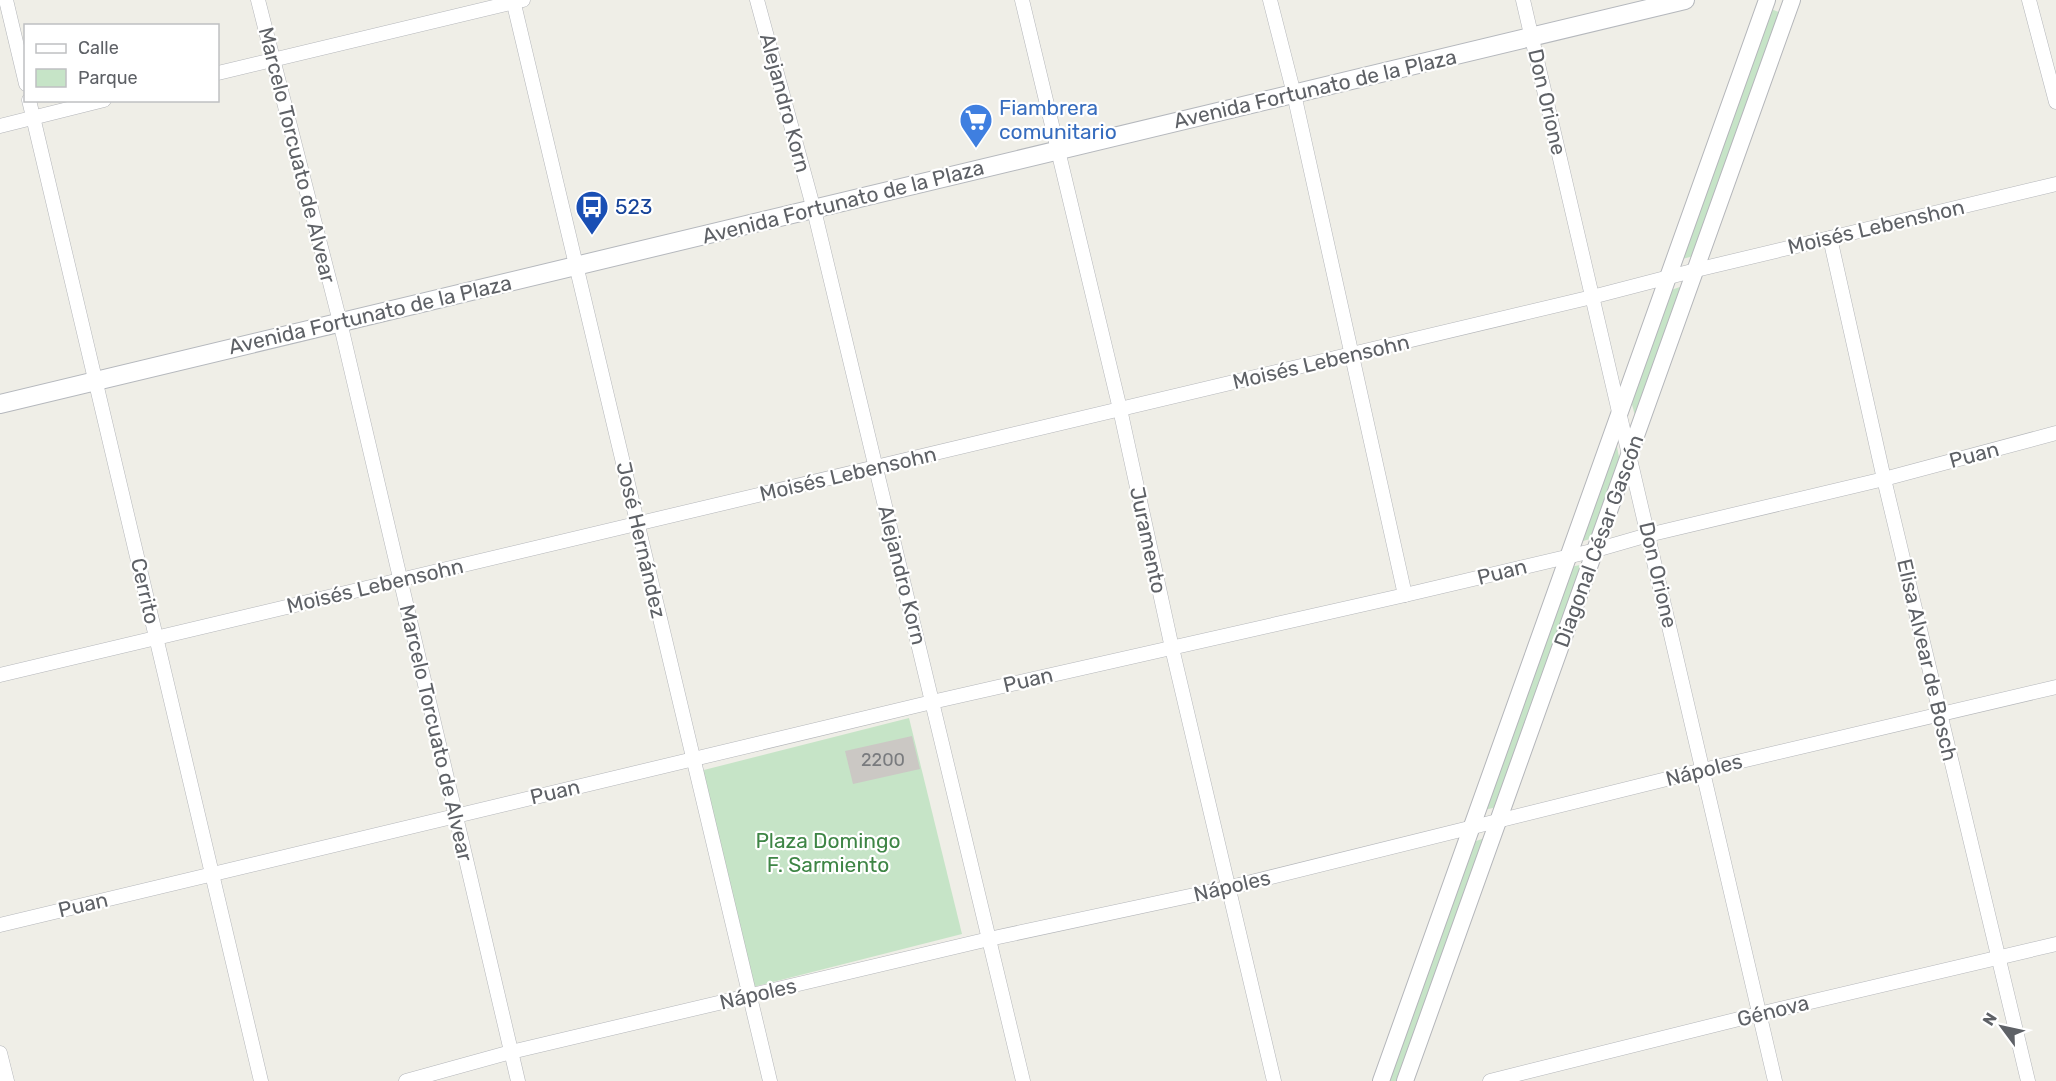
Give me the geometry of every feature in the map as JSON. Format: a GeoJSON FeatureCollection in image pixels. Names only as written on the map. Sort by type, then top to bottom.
{"type":"FeatureCollection","features":[{"type":"Feature","properties":{"kind":"main road","name":"Avenida Fortunato de la Plaza"},"geometry":{"type":"LineString","coordinates":[[0,404],[1685,0]]}},
{"type":"Feature","properties":{"kind":"street"},"geometry":{"type":"LineString","coordinates":[[6,0],[24,76]]}},
{"type":"Feature","properties":{"kind":"street","name":"Marcelo Torcuato de Alvear"},"geometry":{"type":"LineString","coordinates":[[258,0],[340,322],[518,1081]]}},
{"type":"Feature","properties":{"kind":"street","name":"Alejandro Korn"},"geometry":{"type":"LineString","coordinates":[[757,0],[814,210],[1023,1081]]}},
{"type":"Feature","properties":{"kind":"street","name":"Juramento"},"geometry":{"type":"LineString","coordinates":[[1022,0],[1120,410],[1227,888],[1274,1081]]}},
{"type":"Feature","properties":{"kind":"street"},"geometry":{"type":"LineString","coordinates":[[1270,0],[1294,94],[1353,354],[1405,595]]}},
{"type":"Feature","properties":{"kind":"street","name":"Don Orione"},"geometry":{"type":"LineString","coordinates":[[1523,0],[1775,1081]]}},
{"type":"Feature","properties":{"kind":"street","name":"Diagonal César Gascón"},"geometry":{"type":"LineString","coordinates":[[1381,1081],[1767,0]]}},
{"type":"Feature","properties":{"kind":"street","name":"Diagonal César Gascón"},"geometry":{"type":"LineString","coordinates":[[1405,1081],[1792,0]]}},
{"type":"Feature","properties":{"kind":"street"},"geometry":{"type":"LineString","coordinates":[[2029,0],[2056,102]]}},
{"type":"Feature","properties":{"kind":"street"},"geometry":{"type":"LineString","coordinates":[[219,73],[516,1]]}},
{"type":"Feature","properties":{"kind":"street","name":"José Hernández"},"geometry":{"type":"LineString","coordinates":[[516,1],[576,266],[770,1081]]}},
{"type":"Feature","properties":{"kind":"street","name":"Cerrito"},"geometry":{"type":"LineString","coordinates":[[29,102],[261,1081]]}},
{"type":"Feature","properties":{"kind":"street"},"geometry":{"type":"LineString","coordinates":[[0,126],[96,102]]}},
{"type":"Feature","properties":{"kind":"street","name":"Moisés Lebenshon"},"geometry":{"type":"LineString","coordinates":[[1696,270],[2056,184]]}},
{"type":"Feature","properties":{"kind":"street","name":"Elisa Alvear de Bosch"},"geometry":{"type":"LineString","coordinates":[[1830,238],[1884,479],[2028,1081]]}},
{"type":"Feature","properties":{"kind":"street","name":"Moisés Lebensohn"},"geometry":{"type":"LineString","coordinates":[[0,675],[1120,410],[1696,270]]}},
{"type":"Feature","properties":{"kind":"street","name":"Puan"},"geometry":{"type":"LineString","coordinates":[[0,925],[932,702],[1596,550],[1648,535],[1884,479],[2056,433]]}},
{"type":"Feature","properties":{"kind":"street","name":"Nápoles"},"geometry":{"type":"LineString","coordinates":[[406,1081],[511,1052],[989,939],[1227,888],[1703,770],[2056,687]]}},
{"type":"Feature","properties":{"kind":"street","name":"Génova"},"geometry":{"type":"LineString","coordinates":[[1490,1081],[1759,1014],[2056,944]]}},
{"type":"Feature","properties":{"kind":"street"},"geometry":{"type":"LineString","coordinates":[[0,1053],[7,1081]]}},
{"type":"Feature","properties":{"kind":"green space"},"geometry":{"type":"Polygon","coordinates":[[[1771,9],[1781,13],[1694,256],[1682,259],[1771,9]]]}},
{"type":"Feature","properties":{"kind":"green space"},"geometry":{"type":"Polygon","coordinates":[[[1683,286],[1636,419],[1631,401],[1671,290],[1683,286]]]}},
{"type":"Feature","properties":{"kind":"green space"},"geometry":{"type":"Polygon","coordinates":[[[1616,442],[1620,462],[1593,538],[1580,542],[1616,442]]]}},
{"type":"Feature","properties":{"kind":"green space"},"geometry":{"type":"Polygon","coordinates":[[[1584,564],[1497,807],[1484,810],[1571,567],[1584,564]]]}},
{"type":"Feature","properties":{"kind":"green space","name":"Plaza Domingo F. Sarmiento"},"geometry":{"type":"Polygon","coordinates":[[[909,718],[962,934],[749,988],[696,772],[909,718]]]}},
{"type":"Feature","properties":{"kind":"green space"},"geometry":{"type":"Polygon","coordinates":[[[1485,838],[1398,1081],[1387,1081],[1473,842],[1485,838]]]}},
{"type":"Feature","properties":{"kind":"building"},"geometry":{"type":"Polygon","coordinates":[[[912,736],[920,769],[853,784],[845,751],[912,736]]]}},
{"type":"Feature","properties":{"kind":"place","name":"Fiambrera comunitario"},"geometry":{"type":"Point","coordinates":[976,149]}},
{"type":"Feature","properties":{"kind":"place","name":"523"},"geometry":{"type":"Point","coordinates":[592,236]}}]}
